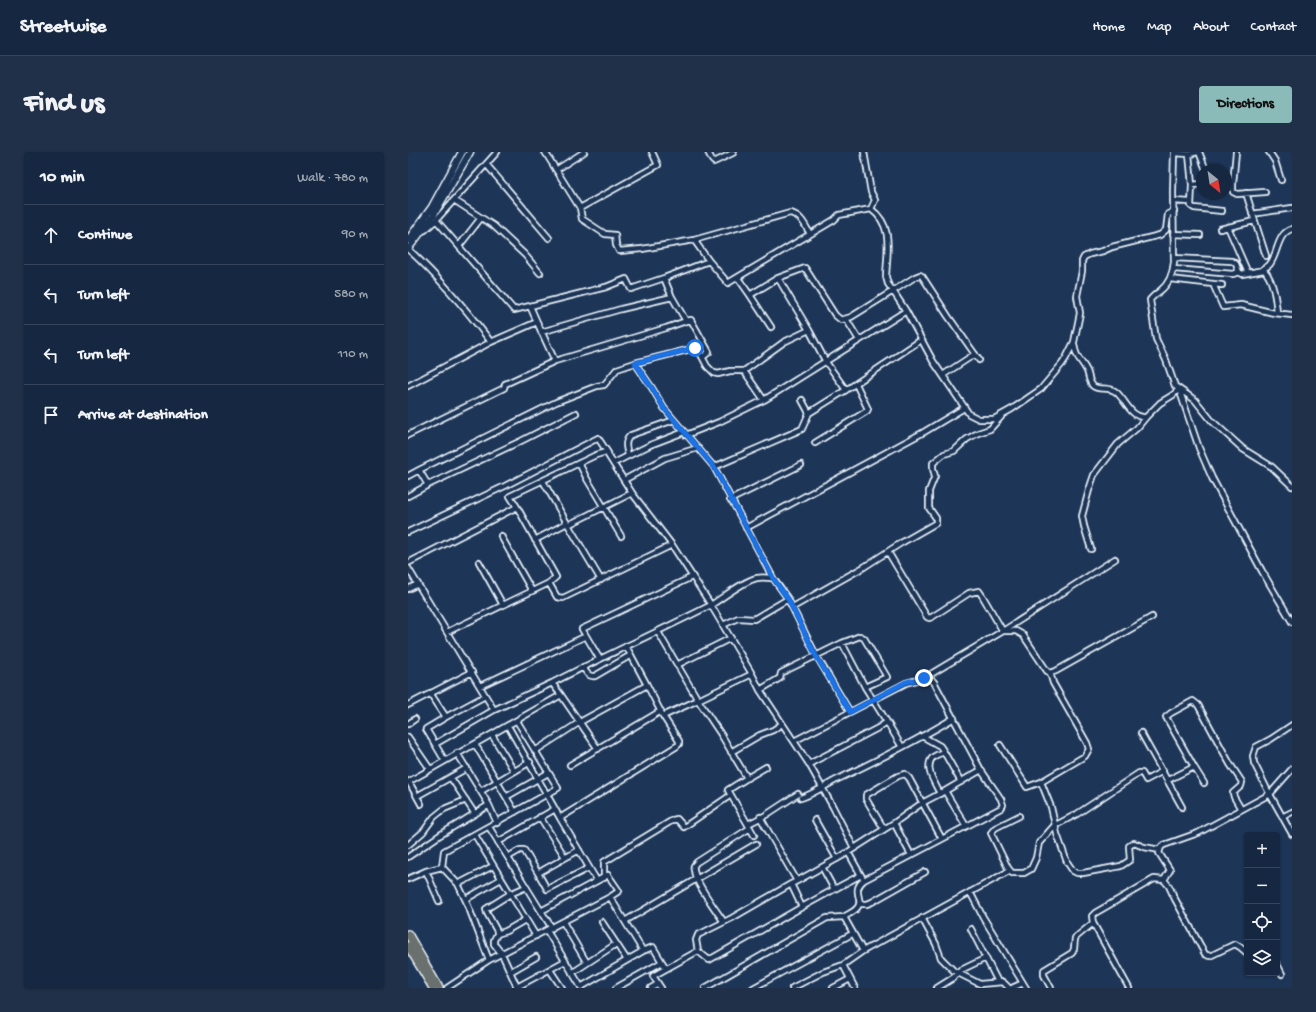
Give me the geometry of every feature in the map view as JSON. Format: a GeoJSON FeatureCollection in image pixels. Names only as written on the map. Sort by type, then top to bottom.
{"type":"FeatureCollection","features":[{"type":"Feature","properties":{"kind":"main road"},"geometry":{"type":"LineString","coordinates":[[408,934],[439,988]]}},
{"type":"Feature","properties":{"kind":"main road"},"geometry":{"type":"LineString","coordinates":[[408,946],[433,988]]}},
{"type":"Feature","properties":{"kind":"street"},"geometry":{"type":"LineString","coordinates":[[408,240],[432,206],[462,152]]}},
{"type":"Feature","properties":{"kind":"street"},"geometry":{"type":"LineString","coordinates":[[469,152],[433,216],[408,249],[428,266],[492,342]]}},
{"type":"Feature","properties":{"kind":"street"},"geometry":{"type":"LineString","coordinates":[[419,235],[436,220],[497,152]]}},
{"type":"Feature","properties":{"kind":"street"},"geometry":{"type":"LineString","coordinates":[[544,152],[580,208],[582,219],[605,234],[615,236],[618,251],[642,249],[694,240],[790,213],[799,217],[810,234]]}},
{"type":"Feature","properties":{"kind":"street"},"geometry":{"type":"LineString","coordinates":[[556,170],[584,152]]}},
{"type":"Feature","properties":{"kind":"street"},"geometry":{"type":"LineString","coordinates":[[580,208],[658,165],[652,152]]}},
{"type":"Feature","properties":{"kind":"street"},"geometry":{"type":"LineString","coordinates":[[708,152],[714,162],[733,153]]}},
{"type":"Feature","properties":{"kind":"street"},"geometry":{"type":"LineString","coordinates":[[864,152],[875,200],[871,208]]}},
{"type":"Feature","properties":{"kind":"street"},"geometry":{"type":"LineString","coordinates":[[1204,164],[1199,152],[1189,154],[1174,152],[1174,269],[1170,279],[1161,291],[1152,298],[1150,303],[1156,340],[1166,360],[1174,383],[1179,389],[1195,400],[1212,421],[1243,449],[1272,467],[1292,486]]}},
{"type":"Feature","properties":{"kind":"street"},"geometry":{"type":"LineString","coordinates":[[1236,152],[1233,189],[1235,194],[1265,192]]}},
{"type":"Feature","properties":{"kind":"street"},"geometry":{"type":"LineString","coordinates":[[1269,152],[1281,180]]}},
{"type":"Feature","properties":{"kind":"street"},"geometry":{"type":"LineString","coordinates":[[1189,154],[1192,185],[1191,206],[1194,208],[1222,211]]}},
{"type":"Feature","properties":{"kind":"street"},"geometry":{"type":"LineString","coordinates":[[486,164],[549,238]]}},
{"type":"Feature","properties":{"kind":"street"},"geometry":{"type":"LineString","coordinates":[[1192,185],[1196,185]]}},
{"type":"Feature","properties":{"kind":"street"},"geometry":{"type":"LineString","coordinates":[[1246,193],[1266,256]]}},
{"type":"Feature","properties":{"kind":"street"},"geometry":{"type":"LineString","coordinates":[[454,200],[494,226],[525,255],[540,273]]}},
{"type":"Feature","properties":{"kind":"street"},"geometry":{"type":"LineString","coordinates":[[1173,201],[1190,202]]}},
{"type":"Feature","properties":{"kind":"street"},"geometry":{"type":"LineString","coordinates":[[694,240],[709,261],[728,283],[834,220],[840,214],[871,208]]}},
{"type":"Feature","properties":{"kind":"street"},"geometry":{"type":"LineString","coordinates":[[871,208],[881,218],[887,230],[886,277],[888,284],[906,311],[921,340],[943,376],[971,416],[979,419],[991,420],[1004,414],[1040,389],[1062,364],[1074,342]]}},
{"type":"Feature","properties":{"kind":"street"},"geometry":{"type":"LineString","coordinates":[[1252,214],[1292,208]]}},
{"type":"Feature","properties":{"kind":"street"},"geometry":{"type":"LineString","coordinates":[[1146,417],[1138,416],[1130,410],[1121,397],[1112,389],[1096,388],[1092,385],[1087,371],[1075,354],[1074,342],[1080,313],[1077,296],[1082,271],[1082,261],[1084,257],[1112,247],[1163,233],[1168,214],[1174,211]]}},
{"type":"Feature","properties":{"kind":"street"},"geometry":{"type":"LineString","coordinates":[[458,246],[481,218]]}},
{"type":"Feature","properties":{"kind":"street"},"geometry":{"type":"LineString","coordinates":[[436,220],[514,310],[606,287],[626,278],[631,290],[709,261]]}},
{"type":"Feature","properties":{"kind":"street"},"geometry":{"type":"LineString","coordinates":[[1220,229],[1254,220]]}},
{"type":"Feature","properties":{"kind":"street"},"geometry":{"type":"LineString","coordinates":[[1228,227],[1248,273]]}},
{"type":"Feature","properties":{"kind":"street"},"geometry":{"type":"LineString","coordinates":[[1174,269],[1233,274],[1239,272],[1242,274],[1262,270],[1270,265],[1281,240],[1288,230],[1292,229]]}},
{"type":"Feature","properties":{"kind":"street"},"geometry":{"type":"LineString","coordinates":[[1173,234],[1200,235]]}},
{"type":"Feature","properties":{"kind":"street"},"geometry":{"type":"LineString","coordinates":[[1174,258],[1232,260],[1236,264],[1239,272]]}},
{"type":"Feature","properties":{"kind":"street"},"geometry":{"type":"LineString","coordinates":[[750,295],[778,278],[805,268],[835,315],[841,320],[846,319],[915,276],[920,275],[979,360]]}},
{"type":"Feature","properties":{"kind":"street"},"geometry":{"type":"LineString","coordinates":[[1262,270],[1266,272],[1275,297],[1277,313]]}},
{"type":"Feature","properties":{"kind":"street"},"geometry":{"type":"LineString","coordinates":[[664,278],[672,297],[686,320]]}},
{"type":"Feature","properties":{"kind":"street"},"geometry":{"type":"LineString","coordinates":[[738,278],[771,327]]}},
{"type":"Feature","properties":{"kind":"street"},"geometry":{"type":"LineString","coordinates":[[778,278],[826,362],[846,390]]}},
{"type":"Feature","properties":{"kind":"street"},"geometry":{"type":"LineString","coordinates":[[1170,279],[1222,285]]}},
{"type":"Feature","properties":{"kind":"street"},"geometry":{"type":"LineString","coordinates":[[1212,284],[1223,307],[1241,305],[1292,315]]}},
{"type":"Feature","properties":{"kind":"street"},"geometry":{"type":"LineString","coordinates":[[541,332],[621,309],[672,297]]}},
{"type":"Feature","properties":{"kind":"street"},"geometry":{"type":"LineString","coordinates":[[530,306],[555,361]]}},
{"type":"Feature","properties":{"kind":"street"},"geometry":{"type":"LineString","coordinates":[[614,463],[650,445],[719,422],[764,400],[906,311]]}},
{"type":"Feature","properties":{"kind":"street"},"geometry":{"type":"LineString","coordinates":[[846,319],[859,340]]}},
{"type":"Feature","properties":{"kind":"street"},"geometry":{"type":"LineString","coordinates":[[408,436],[504,388],[505,384],[555,361],[666,328],[686,320],[691,320],[709,352],[703,357]]}},
{"type":"Feature","properties":{"kind":"street"},"geometry":{"type":"LineString","coordinates":[[408,386],[492,342],[537,322]]}},
{"type":"Feature","properties":{"kind":"street"},"geometry":{"type":"LineString","coordinates":[[408,476],[556,402],[597,386],[604,385],[617,369],[692,349],[698,350],[707,366],[714,373],[718,374],[730,371],[744,371],[784,342],[809,330]]}},
{"type":"Feature","properties":{"kind":"street"},"geometry":{"type":"LineString","coordinates":[[714,467],[802,429],[809,412],[856,384],[921,340]]}},
{"type":"Feature","properties":{"kind":"street"},"geometry":{"type":"LineString","coordinates":[[943,376],[975,354]]}},
{"type":"Feature","properties":{"kind":"street"},"geometry":{"type":"LineString","coordinates":[[635,363],[664,408],[714,467],[730,500],[773,578],[788,599],[816,656],[850,712]]}},
{"type":"Feature","properties":{"kind":"street"},"geometry":{"type":"LineString","coordinates":[[744,371],[764,400]]}},
{"type":"Feature","properties":{"kind":"street"},"geometry":{"type":"LineString","coordinates":[[815,443],[867,411],[868,409],[856,384]]}},
{"type":"Feature","properties":{"kind":"street"},"geometry":{"type":"LineString","coordinates":[[1091,549],[1082,516],[1094,475],[1118,444],[1137,428],[1160,403],[1173,395],[1179,389]]}},
{"type":"Feature","properties":{"kind":"street"},"geometry":{"type":"LineString","coordinates":[[1179,389],[1199,448],[1212,478],[1262,571],[1292,622]]}},
{"type":"Feature","properties":{"kind":"street"},"geometry":{"type":"LineString","coordinates":[[802,400],[809,412]]}},
{"type":"Feature","properties":{"kind":"street"},"geometry":{"type":"LineString","coordinates":[[746,528],[924,432],[964,408]]}},
{"type":"Feature","properties":{"kind":"street"},"geometry":{"type":"LineString","coordinates":[[408,496],[576,413]]}},
{"type":"Feature","properties":{"kind":"street"},"geometry":{"type":"LineString","coordinates":[[792,607],[936,523],[936,518],[930,508],[929,491],[935,476],[933,463],[944,454],[954,451],[967,439],[990,429],[1004,414]]}},
{"type":"Feature","properties":{"kind":"street"},"geometry":{"type":"LineString","coordinates":[[628,455],[626,445],[627,438],[631,435],[674,420]]}},
{"type":"Feature","properties":{"kind":"street"},"geometry":{"type":"LineString","coordinates":[[408,532],[504,486],[598,438],[632,493],[672,545],[711,605],[760,690],[808,764],[833,807],[854,848]]}},
{"type":"Feature","properties":{"kind":"street"},"geometry":{"type":"LineString","coordinates":[[624,480],[665,458],[698,448]]}},
{"type":"Feature","properties":{"kind":"street"},"geometry":{"type":"LineString","coordinates":[[447,632],[549,583],[556,577],[510,496],[596,455],[606,452],[608,454]]}},
{"type":"Feature","properties":{"kind":"street"},"geometry":{"type":"LineString","coordinates":[[579,463],[621,536]]}},
{"type":"Feature","properties":{"kind":"street"},"geometry":{"type":"LineString","coordinates":[[730,500],[801,465]]}},
{"type":"Feature","properties":{"kind":"street"},"geometry":{"type":"LineString","coordinates":[[419,470],[428,485]]}},
{"type":"Feature","properties":{"kind":"street"},"geometry":{"type":"LineString","coordinates":[[543,481],[601,580]]}},
{"type":"Feature","properties":{"kind":"street"},"geometry":{"type":"LineString","coordinates":[[535,540],[632,493]]}},
{"type":"Feature","properties":{"kind":"street"},"geometry":{"type":"LineString","coordinates":[[408,563],[517,507]]}},
{"type":"Feature","properties":{"kind":"street"},"geometry":{"type":"LineString","coordinates":[[501,536],[532,591]]}},
{"type":"Feature","properties":{"kind":"street"},"geometry":{"type":"LineString","coordinates":[[549,583],[557,597],[563,598],[672,545]]}},
{"type":"Feature","properties":{"kind":"street"},"geometry":{"type":"LineString","coordinates":[[888,552],[927,617],[932,617],[969,593],[979,591],[1003,631]]}},
{"type":"Feature","properties":{"kind":"street"},"geometry":{"type":"LineString","coordinates":[[930,678],[936,671],[1003,631],[1115,559]]}},
{"type":"Feature","properties":{"kind":"street"},"geometry":{"type":"LineString","coordinates":[[479,562],[503,605]]}},
{"type":"Feature","properties":{"kind":"street"},"geometry":{"type":"LineString","coordinates":[[408,568],[494,710]]}},
{"type":"Feature","properties":{"kind":"street"},"geometry":{"type":"LineString","coordinates":[[599,658],[582,629],[692,577]]}},
{"type":"Feature","properties":{"kind":"street"},"geometry":{"type":"LineString","coordinates":[[435,744],[494,710],[552,683],[599,658],[658,632],[711,605],[756,578],[773,578]]}},
{"type":"Feature","properties":{"kind":"street"},"geometry":{"type":"LineString","coordinates":[[408,589],[418,584]]}},
{"type":"Feature","properties":{"kind":"street"},"geometry":{"type":"LineString","coordinates":[[723,625],[738,618],[754,619],[788,599]]}},
{"type":"Feature","properties":{"kind":"street"},"geometry":{"type":"LineString","coordinates":[[1050,673],[1152,617]]}},
{"type":"Feature","properties":{"kind":"street"},"geometry":{"type":"LineString","coordinates":[[1000,745],[1026,786],[1029,787],[1080,760],[1085,756],[1088,749],[1082,733],[1052,684],[1050,673],[1047,671],[1023,635],[1016,632],[1003,631]]}},
{"type":"Feature","properties":{"kind":"street"},"geometry":{"type":"LineString","coordinates":[[658,632],[698,700],[747,778]]}},
{"type":"Feature","properties":{"kind":"street"},"geometry":{"type":"LineString","coordinates":[[480,686],[586,636]]}},
{"type":"Feature","properties":{"kind":"street"},"geometry":{"type":"LineString","coordinates":[[760,690],[780,678],[780,673],[842,643],[860,636],[864,638],[887,677],[865,687]]}},
{"type":"Feature","properties":{"kind":"street"},"geometry":{"type":"LineString","coordinates":[[677,665],[731,638]]}},
{"type":"Feature","properties":{"kind":"street"},"geometry":{"type":"LineString","coordinates":[[842,643],[865,687],[874,699],[902,747]]}},
{"type":"Feature","properties":{"kind":"street"},"geometry":{"type":"LineString","coordinates":[[560,818],[679,744],[679,741],[662,714],[626,646]]}},
{"type":"Feature","properties":{"kind":"street"},"geometry":{"type":"LineString","coordinates":[[583,667],[587,674],[590,676],[595,676],[631,655]]}},
{"type":"Feature","properties":{"kind":"street"},"geometry":{"type":"LineString","coordinates":[[408,705],[472,672]]}},
{"type":"Feature","properties":{"kind":"street"},"geometry":{"type":"LineString","coordinates":[[570,765],[662,714],[698,700],[752,674]]}},
{"type":"Feature","properties":{"kind":"street"},"geometry":{"type":"LineString","coordinates":[[794,741],[906,682],[930,678],[934,682],[954,718],[981,770],[1001,799],[1003,805],[912,855],[834,889],[709,960],[698,951],[696,940],[698,935],[837,859],[894,823],[922,803],[981,770]]}},
{"type":"Feature","properties":{"kind":"street"},"geometry":{"type":"LineString","coordinates":[[552,683],[598,750]]}},
{"type":"Feature","properties":{"kind":"street"},"geometry":{"type":"LineString","coordinates":[[535,751],[580,722],[647,684]]}},
{"type":"Feature","properties":{"kind":"street"},"geometry":{"type":"LineString","coordinates":[[430,693],[446,717]]}},
{"type":"Feature","properties":{"kind":"street"},"geometry":{"type":"LineString","coordinates":[[421,804],[408,782],[561,695]]}},
{"type":"Feature","properties":{"kind":"street"},"geometry":{"type":"LineString","coordinates":[[445,761],[426,729],[485,696]]}},
{"type":"Feature","properties":{"kind":"street"},"geometry":{"type":"LineString","coordinates":[[1204,783],[1166,717],[1193,701],[1198,705],[1230,764],[1242,782],[1241,786],[1233,793],[1241,809]]}},
{"type":"Feature","properties":{"kind":"street"},"geometry":{"type":"LineString","coordinates":[[724,922],[696,880],[693,869],[697,862],[760,817],[799,796],[807,796],[902,747],[954,718]]}},
{"type":"Feature","properties":{"kind":"street"},"geometry":{"type":"LineString","coordinates":[[408,724],[415,719]]}},
{"type":"Feature","properties":{"kind":"street"},"geometry":{"type":"LineString","coordinates":[[442,867],[444,851],[558,788],[517,721]]}},
{"type":"Feature","properties":{"kind":"street"},"geometry":{"type":"LineString","coordinates":[[808,764],[887,722]]}},
{"type":"Feature","properties":{"kind":"street"},"geometry":{"type":"LineString","coordinates":[[731,752],[782,724]]}},
{"type":"Feature","properties":{"kind":"street"},"geometry":{"type":"LineString","coordinates":[[1292,725],[1259,745],[1254,752],[1254,762],[1292,834]]}},
{"type":"Feature","properties":{"kind":"street"},"geometry":{"type":"LineString","coordinates":[[508,726],[597,881]]}},
{"type":"Feature","properties":{"kind":"street"},"geometry":{"type":"LineString","coordinates":[[1141,733],[1182,807]]}},
{"type":"Feature","properties":{"kind":"street"},"geometry":{"type":"LineString","coordinates":[[492,735],[514,771]]}},
{"type":"Feature","properties":{"kind":"street"},"geometry":{"type":"LineString","coordinates":[[408,736],[430,769]]}},
{"type":"Feature","properties":{"kind":"street"},"geometry":{"type":"LineString","coordinates":[[922,736],[937,743],[944,752],[961,782]]}},
{"type":"Feature","properties":{"kind":"street"},"geometry":{"type":"LineString","coordinates":[[475,744],[515,812]]}},
{"type":"Feature","properties":{"kind":"street"},"geometry":{"type":"LineString","coordinates":[[944,752],[933,757],[930,761],[929,769],[966,826]]}},
{"type":"Feature","properties":{"kind":"street"},"geometry":{"type":"LineString","coordinates":[[457,753],[481,791],[497,823]]}},
{"type":"Feature","properties":{"kind":"street"},"geometry":{"type":"LineString","coordinates":[[481,791],[530,762]]}},
{"type":"Feature","properties":{"kind":"street"},"geometry":{"type":"LineString","coordinates":[[754,835],[728,790],[766,767]]}},
{"type":"Feature","properties":{"kind":"street"},"geometry":{"type":"LineString","coordinates":[[417,796],[467,768]]}},
{"type":"Feature","properties":{"kind":"street"},"geometry":{"type":"LineString","coordinates":[[1168,780],[1194,768]]}},
{"type":"Feature","properties":{"kind":"street"},"geometry":{"type":"LineString","coordinates":[[1164,880],[1170,870],[1160,855],[1160,850],[1164,845],[1198,833],[1270,794],[1292,769]]}},
{"type":"Feature","properties":{"kind":"street"},"geometry":{"type":"LineString","coordinates":[[1019,816],[995,828],[991,833],[1009,871],[1018,874],[1031,869],[1036,858],[1039,843],[1054,826],[1077,814],[1139,773],[1142,773],[1146,780],[1163,771]]}},
{"type":"Feature","properties":{"kind":"street"},"geometry":{"type":"LineString","coordinates":[[506,797],[548,773]]}},
{"type":"Feature","properties":{"kind":"street"},"geometry":{"type":"LineString","coordinates":[[884,829],[866,799],[866,795],[898,776],[905,774],[909,778],[942,839]]}},
{"type":"Feature","properties":{"kind":"street"},"geometry":{"type":"LineString","coordinates":[[451,778],[475,814]]}},
{"type":"Feature","properties":{"kind":"street"},"geometry":{"type":"LineString","coordinates":[[1041,782],[1051,807],[1054,826],[1073,871],[1077,873],[1126,864],[1130,860],[1129,846],[1134,843],[1144,847],[1160,850]]}},
{"type":"Feature","properties":{"kind":"street"},"geometry":{"type":"LineString","coordinates":[[604,878],[604,862],[673,820],[677,819],[684,827],[731,795]]}},
{"type":"Feature","properties":{"kind":"street"},"geometry":{"type":"LineString","coordinates":[[408,845],[423,832],[434,817],[444,810],[466,800]]}},
{"type":"Feature","properties":{"kind":"street"},"geometry":{"type":"LineString","coordinates":[[409,855],[489,805]]}},
{"type":"Feature","properties":{"kind":"street"},"geometry":{"type":"LineString","coordinates":[[498,842],[555,809]]}},
{"type":"Feature","properties":{"kind":"street"},"geometry":{"type":"LineString","coordinates":[[1282,816],[1292,812]]}},
{"type":"Feature","properties":{"kind":"street"},"geometry":{"type":"LineString","coordinates":[[540,817],[565,857]]}},
{"type":"Feature","properties":{"kind":"street"},"geometry":{"type":"LineString","coordinates":[[760,817],[797,881]]}},
{"type":"Feature","properties":{"kind":"street"},"geometry":{"type":"LineString","coordinates":[[815,820],[837,859]]}},
{"type":"Feature","properties":{"kind":"street"},"geometry":{"type":"LineString","coordinates":[[894,823],[912,855]]}},
{"type":"Feature","properties":{"kind":"street"},"geometry":{"type":"LineString","coordinates":[[489,827],[541,911],[565,961],[582,987],[627,960],[653,947],[666,968]]}},
{"type":"Feature","properties":{"kind":"street"},"geometry":{"type":"LineString","coordinates":[[475,835],[536,936]]}},
{"type":"Feature","properties":{"kind":"street"},"geometry":{"type":"LineString","coordinates":[[625,922],[756,844]]}},
{"type":"Feature","properties":{"kind":"street"},"geometry":{"type":"LineString","coordinates":[[508,857],[520,850],[524,850],[547,889],[589,868]]}},
{"type":"Feature","properties":{"kind":"street"},"geometry":{"type":"LineString","coordinates":[[538,873],[579,850]]}},
{"type":"Feature","properties":{"kind":"street"},"geometry":{"type":"LineString","coordinates":[[848,852],[862,878]]}},
{"type":"Feature","properties":{"kind":"street"},"geometry":{"type":"LineString","coordinates":[[458,884],[493,866]]}},
{"type":"Feature","properties":{"kind":"street"},"geometry":{"type":"LineString","coordinates":[[408,879],[426,871],[442,867]]}},
{"type":"Feature","properties":{"kind":"street"},"geometry":{"type":"LineString","coordinates":[[442,867],[458,884],[466,899],[489,960]]}},
{"type":"Feature","properties":{"kind":"street"},"geometry":{"type":"LineString","coordinates":[[822,867],[834,889]]}},
{"type":"Feature","properties":{"kind":"street"},"geometry":{"type":"LineString","coordinates":[[426,871],[439,901]]}},
{"type":"Feature","properties":{"kind":"street"},"geometry":{"type":"LineString","coordinates":[[792,988],[823,972],[843,965],[863,951],[1009,871]]}},
{"type":"Feature","properties":{"kind":"street"},"geometry":{"type":"LineString","coordinates":[[859,904],[867,904],[872,902],[925,872]]}},
{"type":"Feature","properties":{"kind":"street"},"geometry":{"type":"LineString","coordinates":[[447,988],[489,960],[549,930],[619,891],[608,875],[541,911]]}},
{"type":"Feature","properties":{"kind":"street"},"geometry":{"type":"LineString","coordinates":[[704,988],[827,918],[844,917],[857,908],[859,904],[857,889],[862,878]]}},
{"type":"Feature","properties":{"kind":"street"},"geometry":{"type":"LineString","coordinates":[[466,899],[501,879]]}},
{"type":"Feature","properties":{"kind":"street"},"geometry":{"type":"LineString","coordinates":[[1129,988],[1092,918],[1095,913],[1150,881],[1158,879],[1164,880],[1169,886],[1205,954],[1209,956],[1212,955],[1235,944],[1244,950]]}},
{"type":"Feature","properties":{"kind":"street"},"geometry":{"type":"LineString","coordinates":[[790,884],[802,907]]}},
{"type":"Feature","properties":{"kind":"street"},"geometry":{"type":"LineString","coordinates":[[526,887],[510,894],[486,909],[496,929],[497,934],[494,942],[502,954],[517,987],[565,961]]}},
{"type":"Feature","properties":{"kind":"street"},"geometry":{"type":"LineString","coordinates":[[970,892],[1026,988]]}},
{"type":"Feature","properties":{"kind":"street"},"geometry":{"type":"LineString","coordinates":[[610,897],[643,951]]}},
{"type":"Feature","properties":{"kind":"street"},"geometry":{"type":"LineString","coordinates":[[844,917],[852,934],[863,951]]}},
{"type":"Feature","properties":{"kind":"street"},"geometry":{"type":"LineString","coordinates":[[922,918],[936,944],[941,958],[957,973],[982,985],[1004,982],[1009,988]]}},
{"type":"Feature","properties":{"kind":"street"},"geometry":{"type":"LineString","coordinates":[[497,934],[506,931],[525,920]]}},
{"type":"Feature","properties":{"kind":"street"},"geometry":{"type":"LineString","coordinates":[[563,922],[587,963]]}},
{"type":"Feature","properties":{"kind":"street"},"geometry":{"type":"LineString","coordinates":[[602,922],[627,960]]}},
{"type":"Feature","properties":{"kind":"street"},"geometry":{"type":"LineString","coordinates":[[1051,988],[1044,975],[1044,970],[1072,954],[1075,938],[1093,922]]}},
{"type":"Feature","properties":{"kind":"street"},"geometry":{"type":"LineString","coordinates":[[971,929],[998,982]]}},
{"type":"Feature","properties":{"kind":"street"},"geometry":{"type":"LineString","coordinates":[[752,988],[852,934]]}},
{"type":"Feature","properties":{"kind":"street"},"geometry":{"type":"LineString","coordinates":[[572,972],[616,944]]}},
{"type":"Feature","properties":{"kind":"street"},"geometry":{"type":"LineString","coordinates":[[651,988],[659,986],[653,976],[698,951]]}},
{"type":"Feature","properties":{"kind":"street"},"geometry":{"type":"LineString","coordinates":[[510,972],[536,957]]}},
{"type":"Feature","properties":{"kind":"street"},"geometry":{"type":"LineString","coordinates":[[937,988],[953,978],[964,968],[986,958]]}},
{"type":"Feature","properties":{"kind":"street"},"geometry":{"type":"LineString","coordinates":[[616,988],[662,962]]}},
{"type":"Feature","properties":{"kind":"street"},"geometry":{"type":"LineString","coordinates":[[843,965],[856,988]]}},
{"type":"Feature","properties":{"kind":"street"},"geometry":{"type":"LineString","coordinates":[[550,970],[562,988]]}},
{"type":"Feature","properties":{"kind":"street"},"geometry":{"type":"LineString","coordinates":[[1280,970],[1282,974]]}},
{"type":"Feature","properties":{"kind":"street"},"geometry":{"type":"LineString","coordinates":[[833,988],[850,978]]}},
{"type":"Feature","properties":{"kind":"street"},"geometry":{"type":"LineString","coordinates":[[976,983],[979,988]]}},
{"type":"Feature","properties":{"kind":"street"},"geometry":{"type":"LineString","coordinates":[[1012,988],[1023,983]]}},
{"type":"Feature","properties":{"kind":"route"},"geometry":{"type":"LineString","coordinates":[[695,348],[635,363],[664,408],[714,467],[730,500],[773,578],[788,599],[816,656],[850,712],[906,682],[924,678]]}}]}
